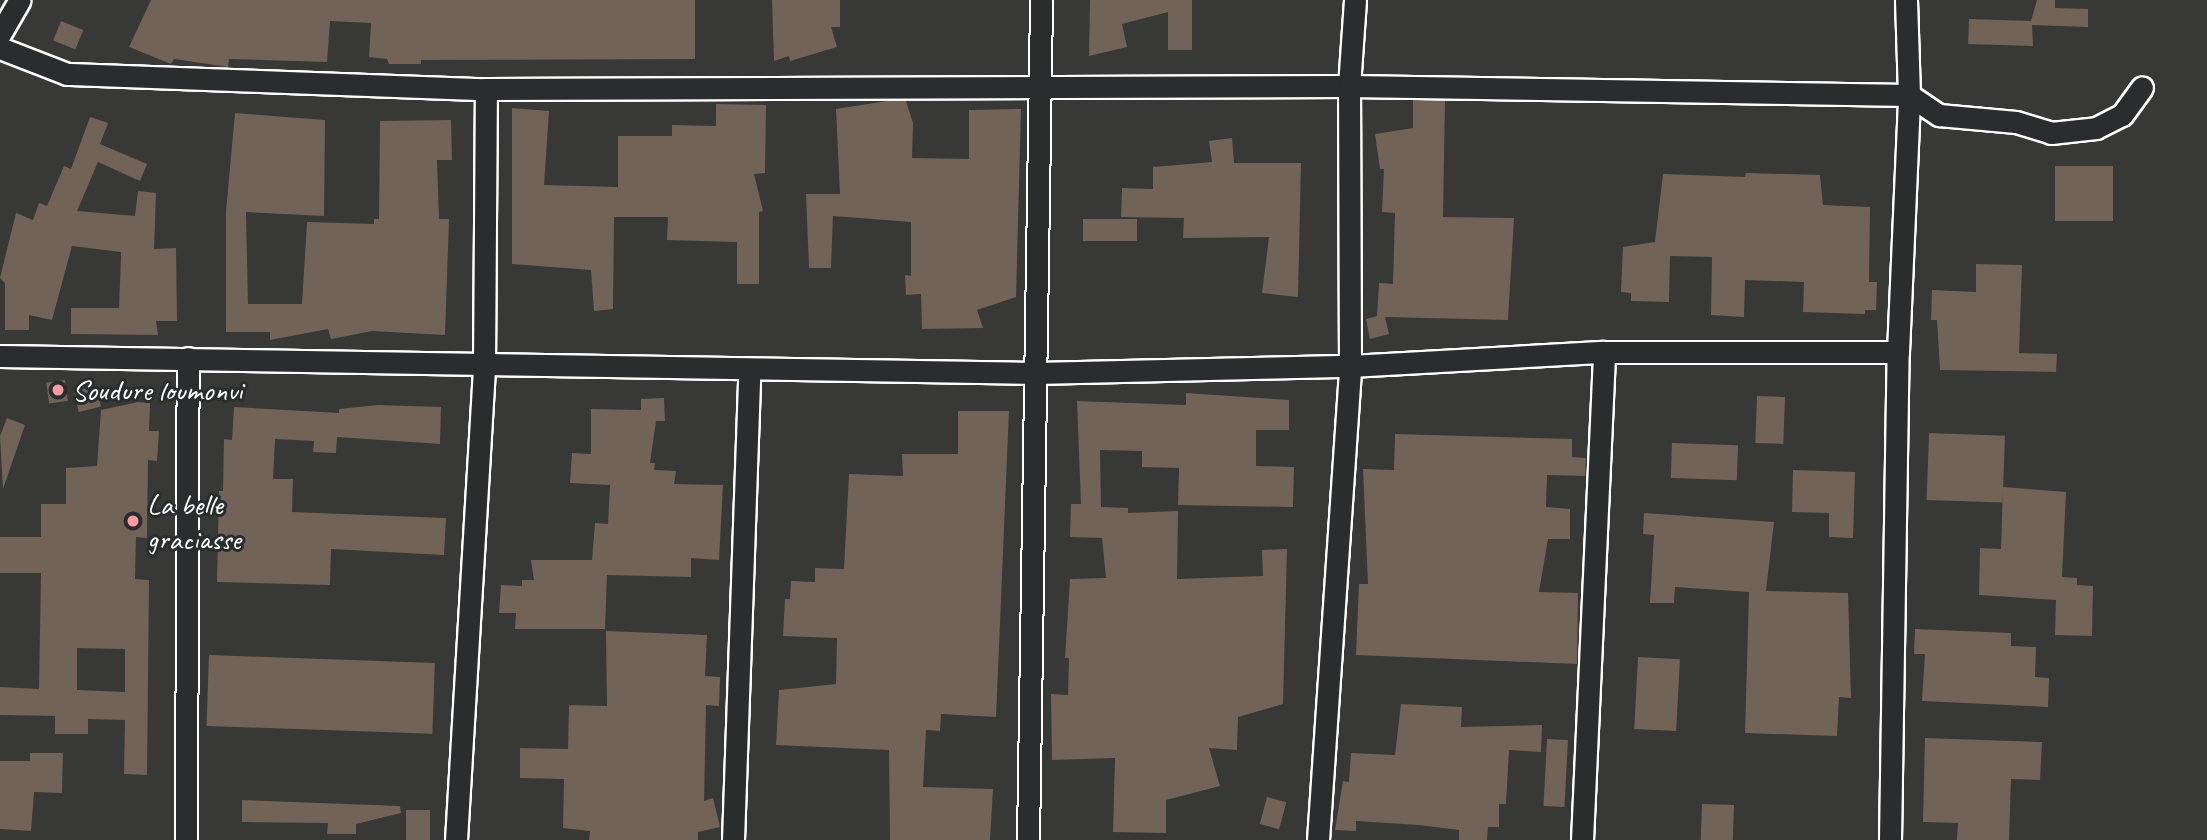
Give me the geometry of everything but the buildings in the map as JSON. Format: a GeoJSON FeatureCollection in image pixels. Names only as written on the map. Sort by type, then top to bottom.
{"type":"FeatureCollection","features":[{"type":"Feature","properties":{"kind":"street"},"geometry":{"type":"LineString","coordinates":[[0,34],[20,0]]}},
{"type":"Feature","properties":{"kind":"street"},"geometry":{"type":"LineString","coordinates":[[1028,840],[1037,86],[1041,0]]}},
{"type":"Feature","properties":{"kind":"street"},"geometry":{"type":"LineString","coordinates":[[1318,840],[1350,366],[1349,86],[1354,0]]}},
{"type":"Feature","properties":{"kind":"street"},"geometry":{"type":"LineString","coordinates":[[1890,840],[1898,352],[1909,94],[1906,0]]}},
{"type":"Feature","properties":{"kind":"street"},"geometry":{"type":"LineString","coordinates":[[0,48],[67,74],[486,89],[1349,86],[1909,94],[1939,115],[2016,122],[2051,133],[2096,128],[2122,115],[2142,87]]}},
{"type":"Feature","properties":{"kind":"street"},"geometry":{"type":"LineString","coordinates":[[456,840],[484,367],[486,89]]}},
{"type":"Feature","properties":{"kind":"street"},"geometry":{"type":"LineString","coordinates":[[0,356],[188,358],[484,367],[1035,373],[1350,366],[1604,352],[1898,352]]}},
{"type":"Feature","properties":{"kind":"street"},"geometry":{"type":"LineString","coordinates":[[1582,840],[1604,352]]}},
{"type":"Feature","properties":{"kind":"street"},"geometry":{"type":"LineString","coordinates":[[186,840],[188,358]]}},
{"type":"Feature","properties":{"kind":"street"},"geometry":{"type":"LineString","coordinates":[[733,840],[749,371]]}},
{"type":"Feature","properties":{"kind":"place","name":"Soudure loumonvi"},"geometry":{"type":"Point","coordinates":[58,390]}},
{"type":"Feature","properties":{"kind":"place","name":"La belle graciasse"},"geometry":{"type":"Point","coordinates":[133,521]}}]}
